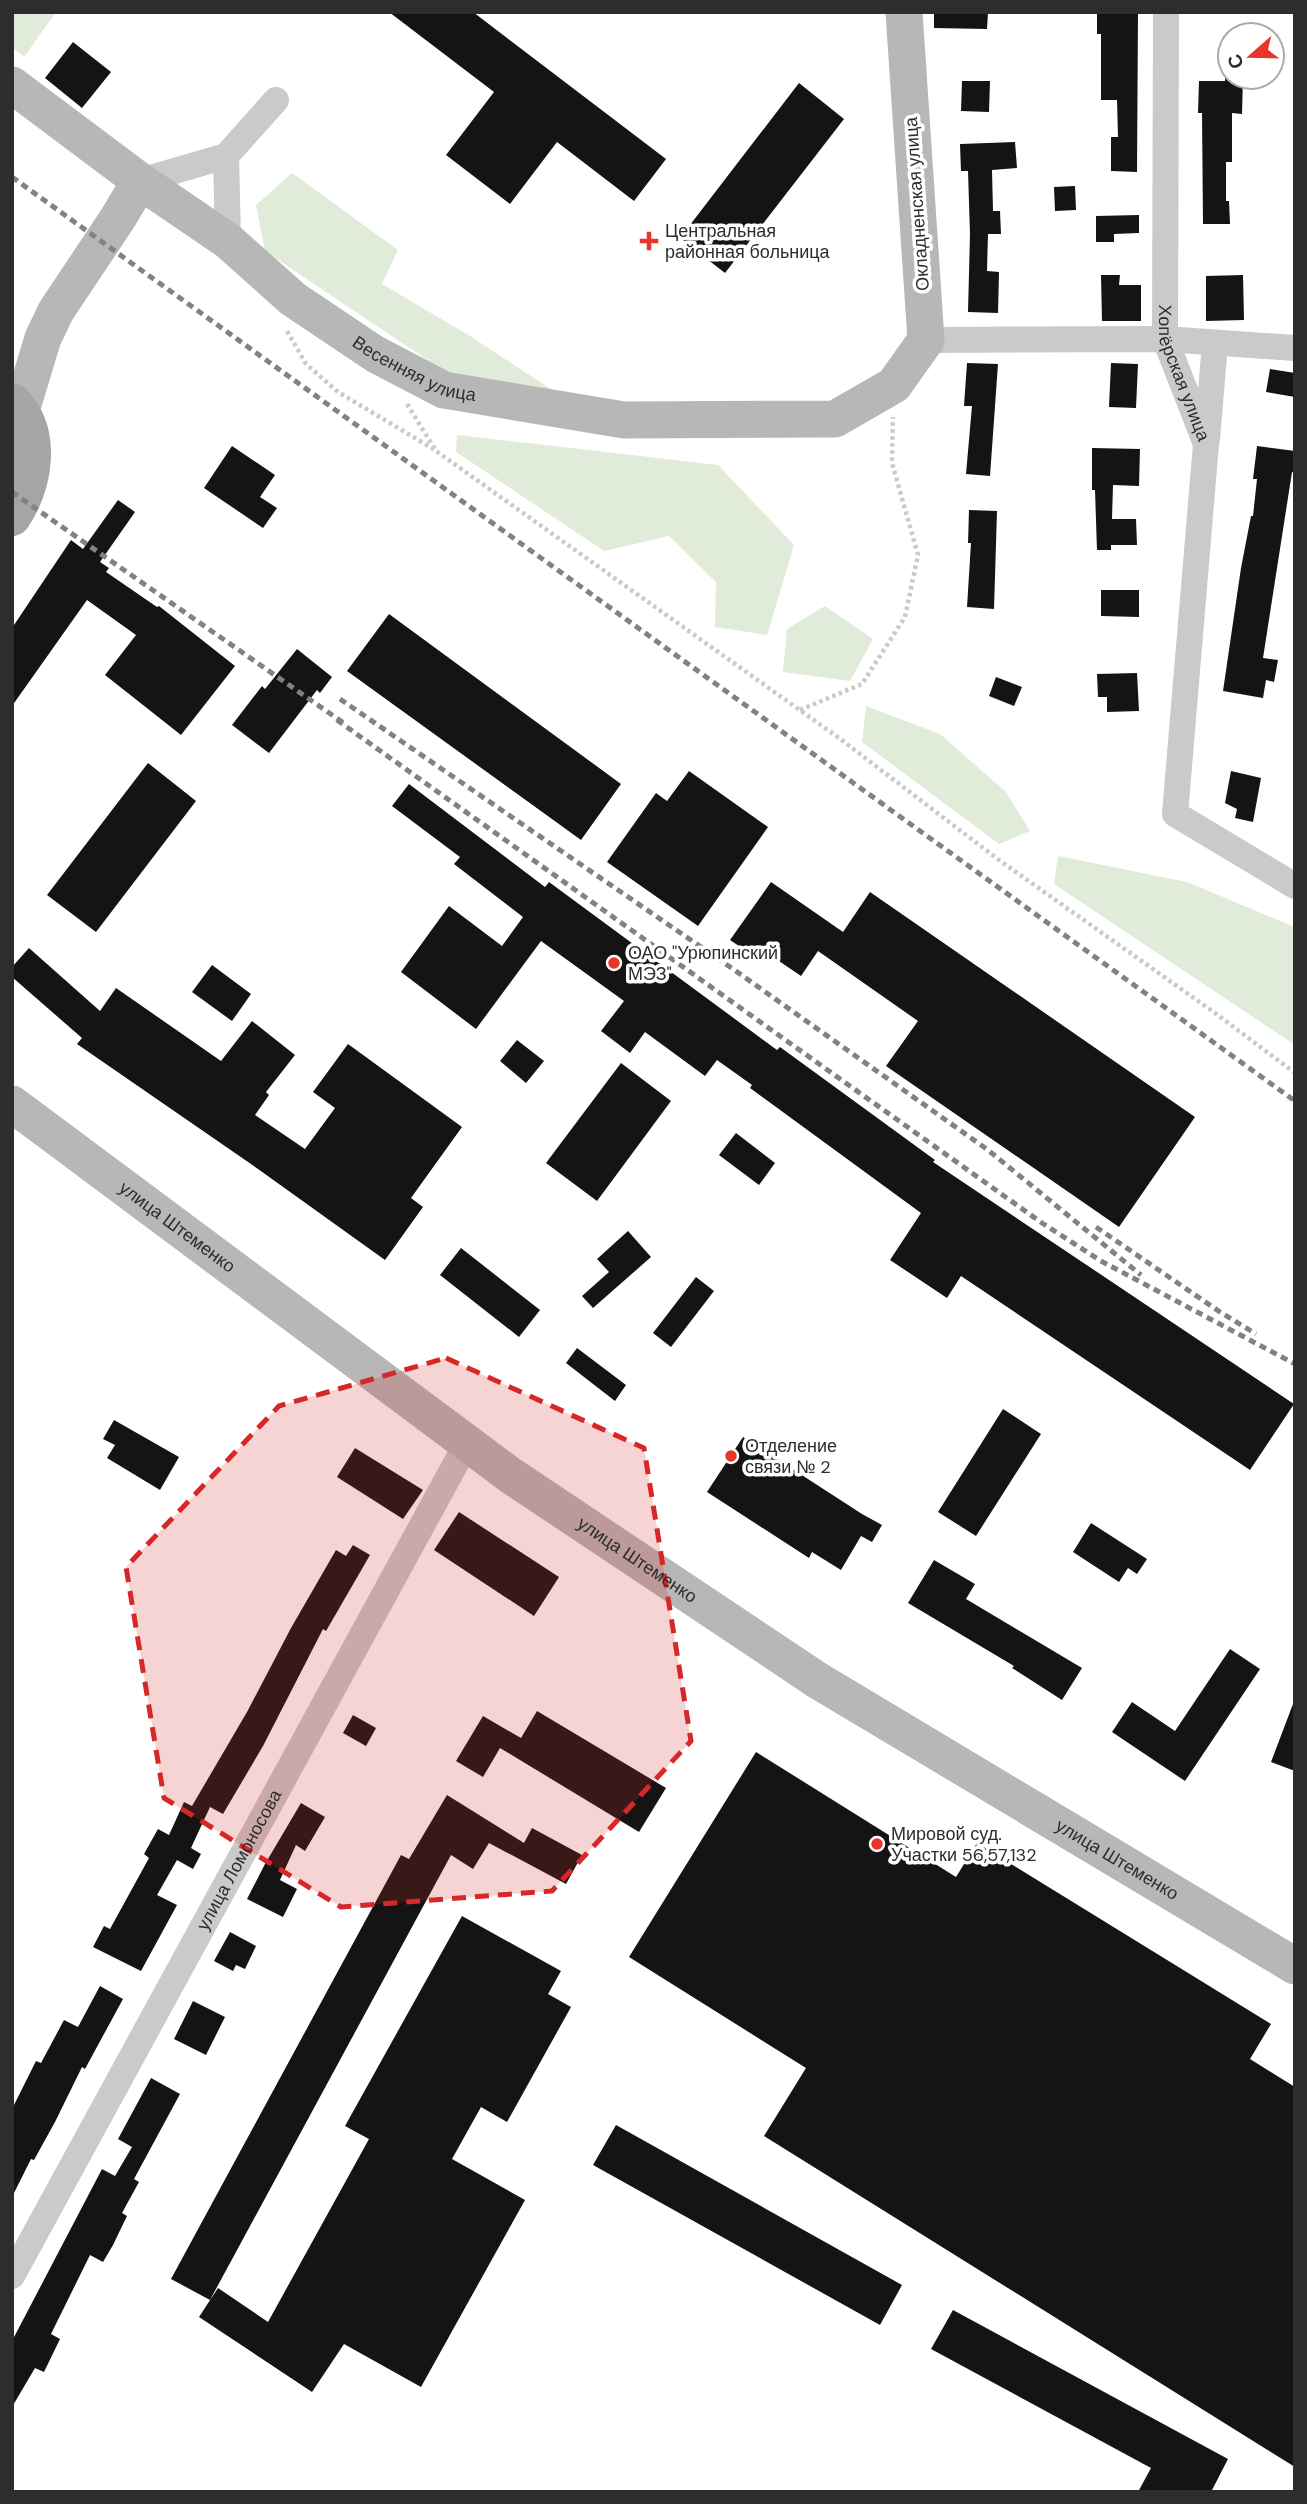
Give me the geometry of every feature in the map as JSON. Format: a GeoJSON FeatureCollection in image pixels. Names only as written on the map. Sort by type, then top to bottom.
{"type":"FeatureCollection","features":[{"type":"Feature","properties":{"kind":"main road","name":"Окладненская улица"},"geometry":{"type":"LineString","coordinates":[[904,12],[926,340]]}},
{"type":"Feature","properties":{"kind":"main road","name":"Весенняя улица"},"geometry":{"type":"LineString","coordinates":[[12,85],[140,181],[228,242],[293,299],[375,354],[443,390],[624,420],[835,419],[894,385]]}},
{"type":"Feature","properties":{"kind":"main road"},"geometry":{"type":"LineString","coordinates":[[12,517],[23,500],[31,471],[32,443],[17,407],[43,338],[56,311],[140,181]]}},
{"type":"Feature","properties":{"kind":"main road"},"geometry":{"type":"LineString","coordinates":[[894,385],[926,340]]}},
{"type":"Feature","properties":{"kind":"main road","name":"улица Штеменко"},"geometry":{"type":"LineString","coordinates":[[12,1104],[510,1475],[817,1680],[1295,1966]]}},
{"type":"Feature","properties":{"kind":"street","name":"Хопёрская улица"},"geometry":{"type":"LineString","coordinates":[[1166,12],[1165,339],[1206,444],[1175,814],[1295,886]]}},
{"type":"Feature","properties":{"kind":"street"},"geometry":{"type":"LineString","coordinates":[[140,181],[226,156],[276,100]]}},
{"type":"Feature","properties":{"kind":"street"},"geometry":{"type":"LineString","coordinates":[[226,156],[228,242]]}},
{"type":"Feature","properties":{"kind":"street"},"geometry":{"type":"LineString","coordinates":[[926,340],[1165,339],[1295,348]]}},
{"type":"Feature","properties":{"kind":"street"},"geometry":{"type":"LineString","coordinates":[[1206,444],[1215,344]]}},
{"type":"Feature","properties":{"kind":"street","name":"улица Ломоносова"},"geometry":{"type":"LineString","coordinates":[[12,2276],[467,1443]]}},
{"type":"Feature","properties":{"kind":"path"},"geometry":{"type":"LineString","coordinates":[[282,322],[306,364],[338,392],[436,451],[800,710],[999,860],[1295,1073]]}},
{"type":"Feature","properties":{"kind":"path"},"geometry":{"type":"LineString","coordinates":[[800,710],[862,684],[905,617],[918,555],[892,463],[894,385]]}},
{"type":"Feature","properties":{"kind":"path"},"geometry":{"type":"LineString","coordinates":[[402,397],[436,451]]}},
{"type":"Feature","properties":{"kind":"highlighted area"},"geometry":{"type":"Polygon","coordinates":[[[446,1358],[644,1448],[691,1741],[552,1891],[341,1907],[164,1798],[126,1567],[279,1406],[446,1358]]]}},
{"type":"Feature","properties":{"kind":"green space"},"geometry":{"type":"Polygon","coordinates":[[[12,12],[56,12],[24,57],[12,47],[12,12]]]}},
{"type":"Feature","properties":{"kind":"green space"},"geometry":{"type":"Polygon","coordinates":[[[292,173],[398,250],[382,284],[470,336],[575,405],[453,377],[265,251],[256,205],[292,173]]]}},
{"type":"Feature","properties":{"kind":"green space"},"geometry":{"type":"Polygon","coordinates":[[[457,435],[718,465],[794,545],[767,635],[715,627],[716,582],[669,536],[604,551],[456,452],[457,435]]]}},
{"type":"Feature","properties":{"kind":"green space"},"geometry":{"type":"Polygon","coordinates":[[[825,606],[873,639],[850,681],[783,672],[787,629],[825,606]]]}},
{"type":"Feature","properties":{"kind":"green space"},"geometry":{"type":"Polygon","coordinates":[[[866,706],[940,734],[1005,791],[1030,831],[999,844],[862,742],[866,706]]]}},
{"type":"Feature","properties":{"kind":"green space"},"geometry":{"type":"Polygon","coordinates":[[[1058,856],[1187,882],[1295,927],[1295,1045],[1054,884],[1058,856]]]}},
{"type":"Feature","properties":{"kind":"building"},"geometry":{"type":"Polygon","coordinates":[[[389,12],[473,12],[666,159],[634,201],[557,142],[510,204],[446,155],[494,92],[389,12]]]}},
{"type":"Feature","properties":{"kind":"building"},"geometry":{"type":"Polygon","coordinates":[[[934,12],[988,12],[987,29],[934,28],[934,12]]]}},
{"type":"Feature","properties":{"kind":"building"},"geometry":{"type":"Polygon","coordinates":[[[1097,12],[1138,12],[1137,172],[1111,171],[1111,137],[1118,137],[1117,100],[1101,100],[1101,34],[1097,34],[1097,12]]]}},
{"type":"Feature","properties":{"kind":"building"},"geometry":{"type":"Polygon","coordinates":[[[73,42],[111,72],[82,108],[45,78],[73,42]]]}},
{"type":"Feature","properties":{"kind":"building"},"geometry":{"type":"Polygon","coordinates":[[[962,81],[990,81],[989,112],[961,111],[962,81]]]}},
{"type":"Feature","properties":{"kind":"building"},"geometry":{"type":"Polygon","coordinates":[[[1199,81],[1216,81],[1216,91],[1243,91],[1242,114],[1232,113],[1232,162],[1226,162],[1226,201],[1229,201],[1230,224],[1203,224],[1202,113],[1198,113],[1199,81]]]}},
{"type":"Feature","properties":{"kind":"building"},"geometry":{"type":"Polygon","coordinates":[[[799,83],[844,119],[725,273],[680,238],[799,83]]]}},
{"type":"Feature","properties":{"kind":"building"},"geometry":{"type":"Polygon","coordinates":[[[1015,142],[1017,168],[992,170],[993,211],[1000,211],[1001,234],[988,234],[987,271],[999,272],[998,313],[968,312],[968,171],[961,171],[960,144],[1015,142]]]}},
{"type":"Feature","properties":{"kind":"building"},"geometry":{"type":"Polygon","coordinates":[[[1075,186],[1076,210],[1055,211],[1054,187],[1075,186]]]}},
{"type":"Feature","properties":{"kind":"building"},"geometry":{"type":"Polygon","coordinates":[[[1139,215],[1139,233],[1114,234],[1114,242],[1096,242],[1096,216],[1139,215]]]}},
{"type":"Feature","properties":{"kind":"building"},"geometry":{"type":"Polygon","coordinates":[[[1101,275],[1120,275],[1119,285],[1141,285],[1141,321],[1102,321],[1101,275]]]}},
{"type":"Feature","properties":{"kind":"building"},"geometry":{"type":"Polygon","coordinates":[[[1243,275],[1244,320],[1206,321],[1206,276],[1243,275]]]}},
{"type":"Feature","properties":{"kind":"building"},"geometry":{"type":"Polygon","coordinates":[[[967,363],[998,364],[990,476],[966,474],[972,406],[964,406],[967,363]]]}},
{"type":"Feature","properties":{"kind":"building"},"geometry":{"type":"Polygon","coordinates":[[[1111,363],[1138,364],[1136,408],[1109,407],[1111,363]]]}},
{"type":"Feature","properties":{"kind":"building"},"geometry":{"type":"Polygon","coordinates":[[[1270,369],[1295,373],[1295,397],[1266,392],[1270,369]]]}},
{"type":"Feature","properties":{"kind":"building"},"geometry":{"type":"Polygon","coordinates":[[[232,446],[275,475],[260,497],[277,508],[263,528],[204,488],[232,446]]]}},
{"type":"Feature","properties":{"kind":"building"},"geometry":{"type":"Polygon","coordinates":[[[1257,446],[1295,451],[1295,473],[1292,472],[1263,658],[1278,660],[1274,682],[1266,680],[1263,698],[1223,691],[1241,568],[1253,516],[1257,479],[1253,479],[1257,446]]]}},
{"type":"Feature","properties":{"kind":"building"},"geometry":{"type":"Polygon","coordinates":[[[1092,448],[1140,449],[1139,486],[1113,485],[1112,519],[1136,519],[1137,545],[1111,545],[1111,550],[1097,550],[1092,448]]]}},
{"type":"Feature","properties":{"kind":"building"},"geometry":{"type":"Polygon","coordinates":[[[118,500],[135,512],[100,562],[109,568],[106,572],[159,606],[235,666],[181,735],[105,675],[136,635],[87,600],[12,706],[12,628],[71,540],[83,549],[118,500]]]}},
{"type":"Feature","properties":{"kind":"building"},"geometry":{"type":"Polygon","coordinates":[[[969,510],[997,511],[994,609],[967,607],[971,543],[968,543],[969,510]]]}},
{"type":"Feature","properties":{"kind":"building"},"geometry":{"type":"Polygon","coordinates":[[[1101,590],[1139,590],[1139,617],[1101,616],[1101,590]]]}},
{"type":"Feature","properties":{"kind":"building"},"geometry":{"type":"Polygon","coordinates":[[[389,614],[621,784],[581,840],[347,671],[389,614]]]}},
{"type":"Feature","properties":{"kind":"building"},"geometry":{"type":"Polygon","coordinates":[[[297,649],[332,677],[320,693],[317,690],[269,753],[232,725],[262,686],[265,689],[297,649]]]}},
{"type":"Feature","properties":{"kind":"building"},"geometry":{"type":"Polygon","coordinates":[[[1137,673],[1139,711],[1107,712],[1107,697],[1098,697],[1097,674],[1137,673]]]}},
{"type":"Feature","properties":{"kind":"building"},"geometry":{"type":"Polygon","coordinates":[[[996,677],[1022,687],[1014,706],[989,696],[996,677]]]}},
{"type":"Feature","properties":{"kind":"building"},"geometry":{"type":"Polygon","coordinates":[[[148,763],[196,801],[96,932],[47,895],[148,763]]]}},
{"type":"Feature","properties":{"kind":"building"},"geometry":{"type":"Polygon","coordinates":[[[689,771],[768,827],[698,926],[607,862],[656,793],[667,801],[689,771]]]}},
{"type":"Feature","properties":{"kind":"building"},"geometry":{"type":"Polygon","coordinates":[[[1231,771],[1261,778],[1253,822],[1235,818],[1237,809],[1225,803],[1231,771]]]}},
{"type":"Feature","properties":{"kind":"building"},"geometry":{"type":"Polygon","coordinates":[[[409,784],[545,887],[549,882],[777,1050],[780,1047],[935,1160],[933,1162],[1294,1404],[1250,1470],[961,1276],[947,1298],[890,1260],[921,1213],[750,1088],[752,1085],[717,1060],[705,1076],[645,1032],[630,1053],[601,1031],[624,1001],[541,941],[476,1029],[401,972],[449,906],[502,946],[523,917],[454,864],[460,857],[392,806],[409,784]]]}},
{"type":"Feature","properties":{"kind":"building"},"geometry":{"type":"Polygon","coordinates":[[[771,882],[843,932],[870,892],[1195,1117],[1119,1227],[886,1066],[918,1021],[818,951],[801,976],[757,946],[751,954],[730,940],[771,882]]]}},
{"type":"Feature","properties":{"kind":"building"},"geometry":{"type":"Polygon","coordinates":[[[29,948],[100,1011],[116,988],[221,1061],[252,1021],[295,1055],[266,1092],[269,1095],[255,1115],[305,1149],[335,1108],[313,1092],[348,1044],[462,1127],[411,1198],[423,1207],[385,1260],[77,1044],[82,1038],[12,977],[12,967],[29,948]]]}},
{"type":"Feature","properties":{"kind":"building"},"geometry":{"type":"Polygon","coordinates":[[[212,965],[251,994],[232,1021],[192,992],[212,965]]]}},
{"type":"Feature","properties":{"kind":"building"},"geometry":{"type":"Polygon","coordinates":[[[517,1040],[544,1061],[526,1083],[500,1061],[517,1040]]]}},
{"type":"Feature","properties":{"kind":"building"},"geometry":{"type":"Polygon","coordinates":[[[621,1063],[671,1101],[597,1201],[546,1163],[621,1063]]]}},
{"type":"Feature","properties":{"kind":"building"},"geometry":{"type":"Polygon","coordinates":[[[736,1133],[775,1163],[759,1185],[719,1155],[736,1133]]]}},
{"type":"Feature","properties":{"kind":"building"},"geometry":{"type":"Polygon","coordinates":[[[628,1231],[651,1257],[593,1308],[582,1296],[609,1272],[597,1259],[628,1231]]]}},
{"type":"Feature","properties":{"kind":"building"},"geometry":{"type":"Polygon","coordinates":[[[461,1248],[540,1310],[519,1337],[440,1275],[461,1248]]]}},
{"type":"Feature","properties":{"kind":"building"},"geometry":{"type":"Polygon","coordinates":[[[696,1277],[714,1291],[671,1347],[653,1333],[696,1277]]]}},
{"type":"Feature","properties":{"kind":"building"},"geometry":{"type":"Polygon","coordinates":[[[577,1348],[626,1385],[615,1401],[566,1363],[577,1348]]]}},
{"type":"Feature","properties":{"kind":"building"},"geometry":{"type":"Polygon","coordinates":[[[1003,1409],[1041,1434],[976,1536],[938,1512],[1003,1409]]]}},
{"type":"Feature","properties":{"kind":"building"},"geometry":{"type":"Polygon","coordinates":[[[114,1420],[179,1457],[160,1490],[107,1458],[115,1445],[103,1439],[114,1420]]]}},
{"type":"Feature","properties":{"kind":"building"},"geometry":{"type":"Polygon","coordinates":[[[743,1437],[882,1525],[872,1542],[861,1536],[841,1570],[812,1552],[809,1558],[707,1492],[743,1437]]]}},
{"type":"Feature","properties":{"kind":"building"},"geometry":{"type":"Polygon","coordinates":[[[355,1448],[423,1490],[403,1519],[337,1477],[355,1448]]]}},
{"type":"Feature","properties":{"kind":"building"},"geometry":{"type":"Polygon","coordinates":[[[459,1512],[559,1577],[534,1616],[434,1550],[459,1512]]]}},
{"type":"Feature","properties":{"kind":"building"},"geometry":{"type":"Polygon","coordinates":[[[1091,1523],[1147,1559],[1137,1574],[1128,1568],[1119,1582],[1073,1552],[1091,1523]]]}},
{"type":"Feature","properties":{"kind":"building"},"geometry":{"type":"Polygon","coordinates":[[[353,1545],[370,1555],[326,1631],[323,1629],[263,1746],[223,1814],[210,1807],[191,1848],[201,1854],[193,1869],[177,1860],[157,1895],[177,1905],[141,1971],[93,1947],[104,1926],[110,1929],[149,1858],[144,1854],[158,1829],[169,1835],[184,1802],[192,1806],[336,1550],[346,1556],[353,1545]]]}},
{"type":"Feature","properties":{"kind":"building"},"geometry":{"type":"Polygon","coordinates":[[[934,1560],[975,1584],[966,1599],[1082,1668],[1062,1700],[1012,1668],[1014,1666],[908,1603],[934,1560]]]}},
{"type":"Feature","properties":{"kind":"building"},"geometry":{"type":"Polygon","coordinates":[[[1230,1649],[1260,1669],[1185,1781],[1112,1732],[1132,1702],[1175,1731],[1230,1649]]]}},
{"type":"Feature","properties":{"kind":"building"},"geometry":{"type":"Polygon","coordinates":[[[1293,1704],[1295,1705],[1295,1771],[1271,1762],[1293,1704]]]}},
{"type":"Feature","properties":{"kind":"building"},"geometry":{"type":"Polygon","coordinates":[[[537,1711],[666,1788],[639,1832],[500,1748],[483,1777],[456,1761],[483,1716],[521,1738],[537,1711]]]}},
{"type":"Feature","properties":{"kind":"building"},"geometry":{"type":"Polygon","coordinates":[[[353,1715],[376,1728],[366,1746],[343,1733],[353,1715]]]}},
{"type":"Feature","properties":{"kind":"building"},"geometry":{"type":"Polygon","coordinates":[[[756,1752],[956,1877],[977,1843],[1271,2024],[1250,2059],[1295,2087],[1295,2467],[764,2136],[806,2068],[629,1957],[756,1752]]]}},
{"type":"Feature","properties":{"kind":"building"},"geometry":{"type":"Polygon","coordinates":[[[447,1795],[524,1843],[532,1828],[582,1855],[566,1884],[489,1843],[473,1869],[451,1855],[210,2300],[171,2279],[401,1855],[409,1859],[447,1795]]]}},
{"type":"Feature","properties":{"kind":"building"},"geometry":{"type":"Polygon","coordinates":[[[301,1803],[325,1817],[305,1851],[296,1845],[280,1880],[297,1889],[283,1917],[247,1899],[301,1803]]]}},
{"type":"Feature","properties":{"kind":"building"},"geometry":{"type":"Polygon","coordinates":[[[462,1916],[561,1971],[548,1994],[571,2007],[507,2122],[481,2107],[452,2159],[525,2200],[421,2387],[344,2344],[312,2392],[199,2317],[218,2288],[268,2322],[369,2139],[345,2126],[462,1916]]]}},
{"type":"Feature","properties":{"kind":"building"},"geometry":{"type":"Polygon","coordinates":[[[230,1932],[256,1946],[245,1969],[236,1965],[233,1971],[214,1961],[230,1932]]]}},
{"type":"Feature","properties":{"kind":"building"},"geometry":{"type":"Polygon","coordinates":[[[100,1986],[123,1999],[85,2069],[82,2067],[55,2122],[34,2160],[31,2159],[12,2197],[12,2109],[36,2061],[41,2063],[64,2020],[78,2027],[100,1986]]]}},
{"type":"Feature","properties":{"kind":"building"},"geometry":{"type":"Polygon","coordinates":[[[193,2001],[225,2017],[206,2055],[174,2039],[193,2001]]]}},
{"type":"Feature","properties":{"kind":"building"},"geometry":{"type":"Polygon","coordinates":[[[151,2078],[180,2094],[134,2179],[139,2182],[122,2213],[127,2216],[113,2245],[103,2262],[90,2255],[51,2334],[60,2339],[44,2372],[35,2368],[12,2407],[12,2341],[102,2169],[115,2176],[132,2147],[118,2139],[151,2078]]]}},
{"type":"Feature","properties":{"kind":"building"},"geometry":{"type":"Polygon","coordinates":[[[616,2125],[902,2285],[880,2325],[593,2165],[616,2125]]]}},
{"type":"Feature","properties":{"kind":"building"},"geometry":{"type":"Polygon","coordinates":[[[953,2310],[1228,2459],[1211,2492],[1138,2492],[1151,2468],[931,2349],[953,2310]]]}},
{"type":"Feature","properties":{"kind":"railway"},"geometry":{"type":"LineString","coordinates":[[12,177],[1295,1101]]}},
{"type":"Feature","properties":{"kind":"railway"},"geometry":{"type":"LineString","coordinates":[[12,492],[345,724]]}},
{"type":"Feature","properties":{"kind":"railway"},"geometry":{"type":"LineString","coordinates":[[340,699],[733,969],[988,1150],[1141,1275]]}},
{"type":"Feature","properties":{"kind":"railway"},"geometry":{"type":"LineString","coordinates":[[337,720],[1042,1223],[1101,1261],[1295,1364]]}},
{"type":"Feature","properties":{"kind":"railway"},"geometry":{"type":"LineString","coordinates":[[1096,1227],[1256,1334]]}},
{"type":"Feature","properties":{"kind":"place","name":"Центральная районная больница"},"geometry":{"type":"Point","coordinates":[649,241]}},
{"type":"Feature","properties":{"kind":"place","name":"ОАО \"Урюпинский МЭЗ\""},"geometry":{"type":"Point","coordinates":[614,963]}},
{"type":"Feature","properties":{"kind":"place","name":"Отделение связи № 2"},"geometry":{"type":"Point","coordinates":[731,1456]}},
{"type":"Feature","properties":{"kind":"place","name":"Мировой суд. Участки 56,57,132"},"geometry":{"type":"Point","coordinates":[877,1844]}}]}
